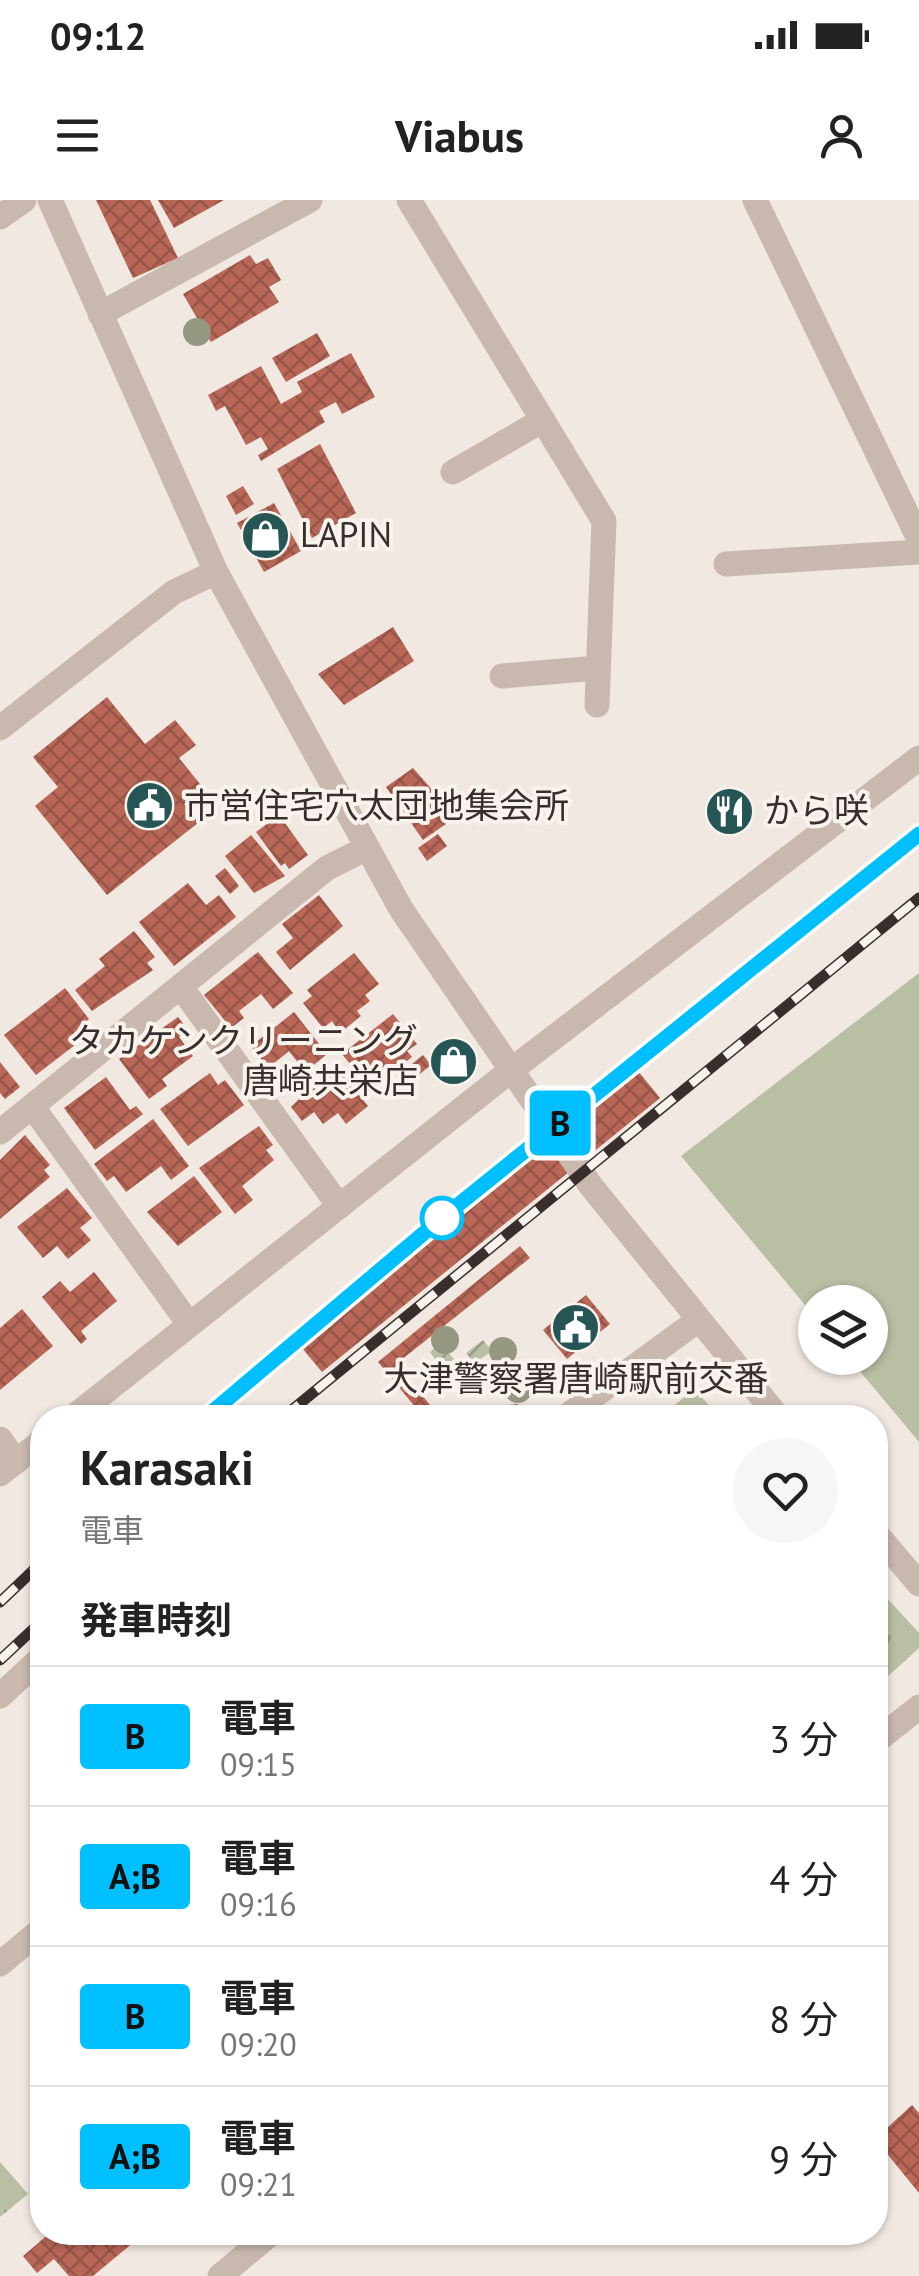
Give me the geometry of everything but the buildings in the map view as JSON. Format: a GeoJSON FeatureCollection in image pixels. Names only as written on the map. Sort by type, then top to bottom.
{"type":"FeatureCollection","features":[{"type":"Feature","properties":{"kind":"street"},"geometry":{"type":"LineString","coordinates":[[0,217],[24,200]]}},
{"type":"Feature","properties":{"kind":"street"},"geometry":{"type":"LineString","coordinates":[[50,200],[216,572],[401,909],[510,1071],[697,1321],[768,1405]]}},
{"type":"Feature","properties":{"kind":"street"},"geometry":{"type":"LineString","coordinates":[[100,314],[310,200]]}},
{"type":"Feature","properties":{"kind":"street"},"geometry":{"type":"LineString","coordinates":[[410,200],[604,521],[597,704]]}},
{"type":"Feature","properties":{"kind":"street"},"geometry":{"type":"LineString","coordinates":[[754,200],[919,538]]}},
{"type":"Feature","properties":{"kind":"street"},"geometry":{"type":"LineString","coordinates":[[453,472],[542,420]]}},
{"type":"Feature","properties":{"kind":"street"},"geometry":{"type":"LineString","coordinates":[[726,564],[919,552]]}},
{"type":"Feature","properties":{"kind":"street"},"geometry":{"type":"LineString","coordinates":[[0,728],[174,592],[216,572]]}},
{"type":"Feature","properties":{"kind":"street"},"geometry":{"type":"LineString","coordinates":[[502,676],[598,668]]}},
{"type":"Feature","properties":{"kind":"street"},"geometry":{"type":"LineString","coordinates":[[88,1405],[510,1071],[919,758]]}},
{"type":"Feature","properties":{"kind":"street"},"geometry":{"type":"LineString","coordinates":[[0,1132],[327,868],[367,848]]}},
{"type":"Feature","properties":{"kind":"street"},"geometry":{"type":"LineString","coordinates":[[180,987],[340,1206]]}},
{"type":"Feature","properties":{"kind":"street"},"geometry":{"type":"LineString","coordinates":[[32,1106],[189,1324]]}},
{"type":"Feature","properties":{"kind":"street"},"geometry":{"type":"LineString","coordinates":[[582,1405],[697,1321]]}},
{"type":"Feature","properties":{"kind":"street"},"geometry":{"type":"LineString","coordinates":[[0,1439],[8,1468],[30,1451]]}},
{"type":"Feature","properties":{"kind":"street"},"geometry":{"type":"LineString","coordinates":[[888,1547],[919,1584]]}},
{"type":"Feature","properties":{"kind":"street"},"geometry":{"type":"LineString","coordinates":[[0,1696],[30,1668]]}},
{"type":"Feature","properties":{"kind":"street"},"geometry":{"type":"LineString","coordinates":[[888,1732],[919,1707]]}},
{"type":"Feature","properties":{"kind":"street"},"geometry":{"type":"LineString","coordinates":[[0,1964],[30,1939]]}},
{"type":"Feature","properties":{"kind":"street"},"geometry":{"type":"LineString","coordinates":[[220,2276],[257,2245]]}},
{"type":"Feature","properties":{"kind":"green space"},"geometry":{"type":"Polygon","coordinates":[[[919,973],[919,1442],[863,1375],[888,1375],[888,1285],[798,1285],[798,1297],[681,1156],[919,973]]]}},
{"type":"Feature","properties":{"kind":"green space"},"geometry":{"type":"Polygon","coordinates":[[[483,1340],[492,1351],[461,1373],[445,1374],[430,1352],[441,1343],[459,1366],[470,1358],[466,1353],[483,1340]]]}},
{"type":"Feature","properties":{"kind":"green space"},"geometry":{"type":"Polygon","coordinates":[[[694,1389],[709,1405],[675,1405],[694,1389]]]}},
{"type":"Feature","properties":{"kind":"green space"},"geometry":{"type":"Polygon","coordinates":[[[888,1599],[919,1633],[919,1648],[888,1676],[888,1599]]]}},
{"type":"Feature","properties":{"kind":"green space"},"geometry":{"type":"Polygon","coordinates":[[[0,2162],[28,2194],[0,2217],[0,2162]]]}},
{"type":"Feature","properties":{"kind":"railway"},"geometry":{"type":"LineString","coordinates":[[220,1405],[443,1217],[919,834]]}},
{"type":"Feature","properties":{"kind":"railway"},"geometry":{"type":"LineString","coordinates":[[298,1405],[919,898]]}},
{"type":"Feature","properties":{"kind":"railway"},"geometry":{"type":"LineString","coordinates":[[0,1602],[30,1573]]}},
{"type":"Feature","properties":{"kind":"railway"},"geometry":{"type":"LineString","coordinates":[[0,1660],[30,1632]]}},
{"type":"Feature","properties":{"kind":"train","name":"B"},"geometry":{"type":"LineString","coordinates":[[220,1405],[443,1217],[919,834]]}},
{"type":"Feature","properties":{"kind":"place","name":"LAPIN"},"geometry":{"type":"Point","coordinates":[265,535]}},
{"type":"Feature","properties":{"kind":"place","name":"市営住宅穴太団地集会所"},"geometry":{"type":"Point","coordinates":[149,806]}},
{"type":"Feature","properties":{"kind":"place","name":"から咲"},"geometry":{"type":"Point","coordinates":[729,811]}},
{"type":"Feature","properties":{"kind":"place","name":"タカケンクリーニング 唐崎共栄店"},"geometry":{"type":"Point","coordinates":[453,1061]}},
{"type":"Feature","properties":{"kind":"place","name":"大津警察署唐崎駅前交番"},"geometry":{"type":"Point","coordinates":[576,1327]}}]}
